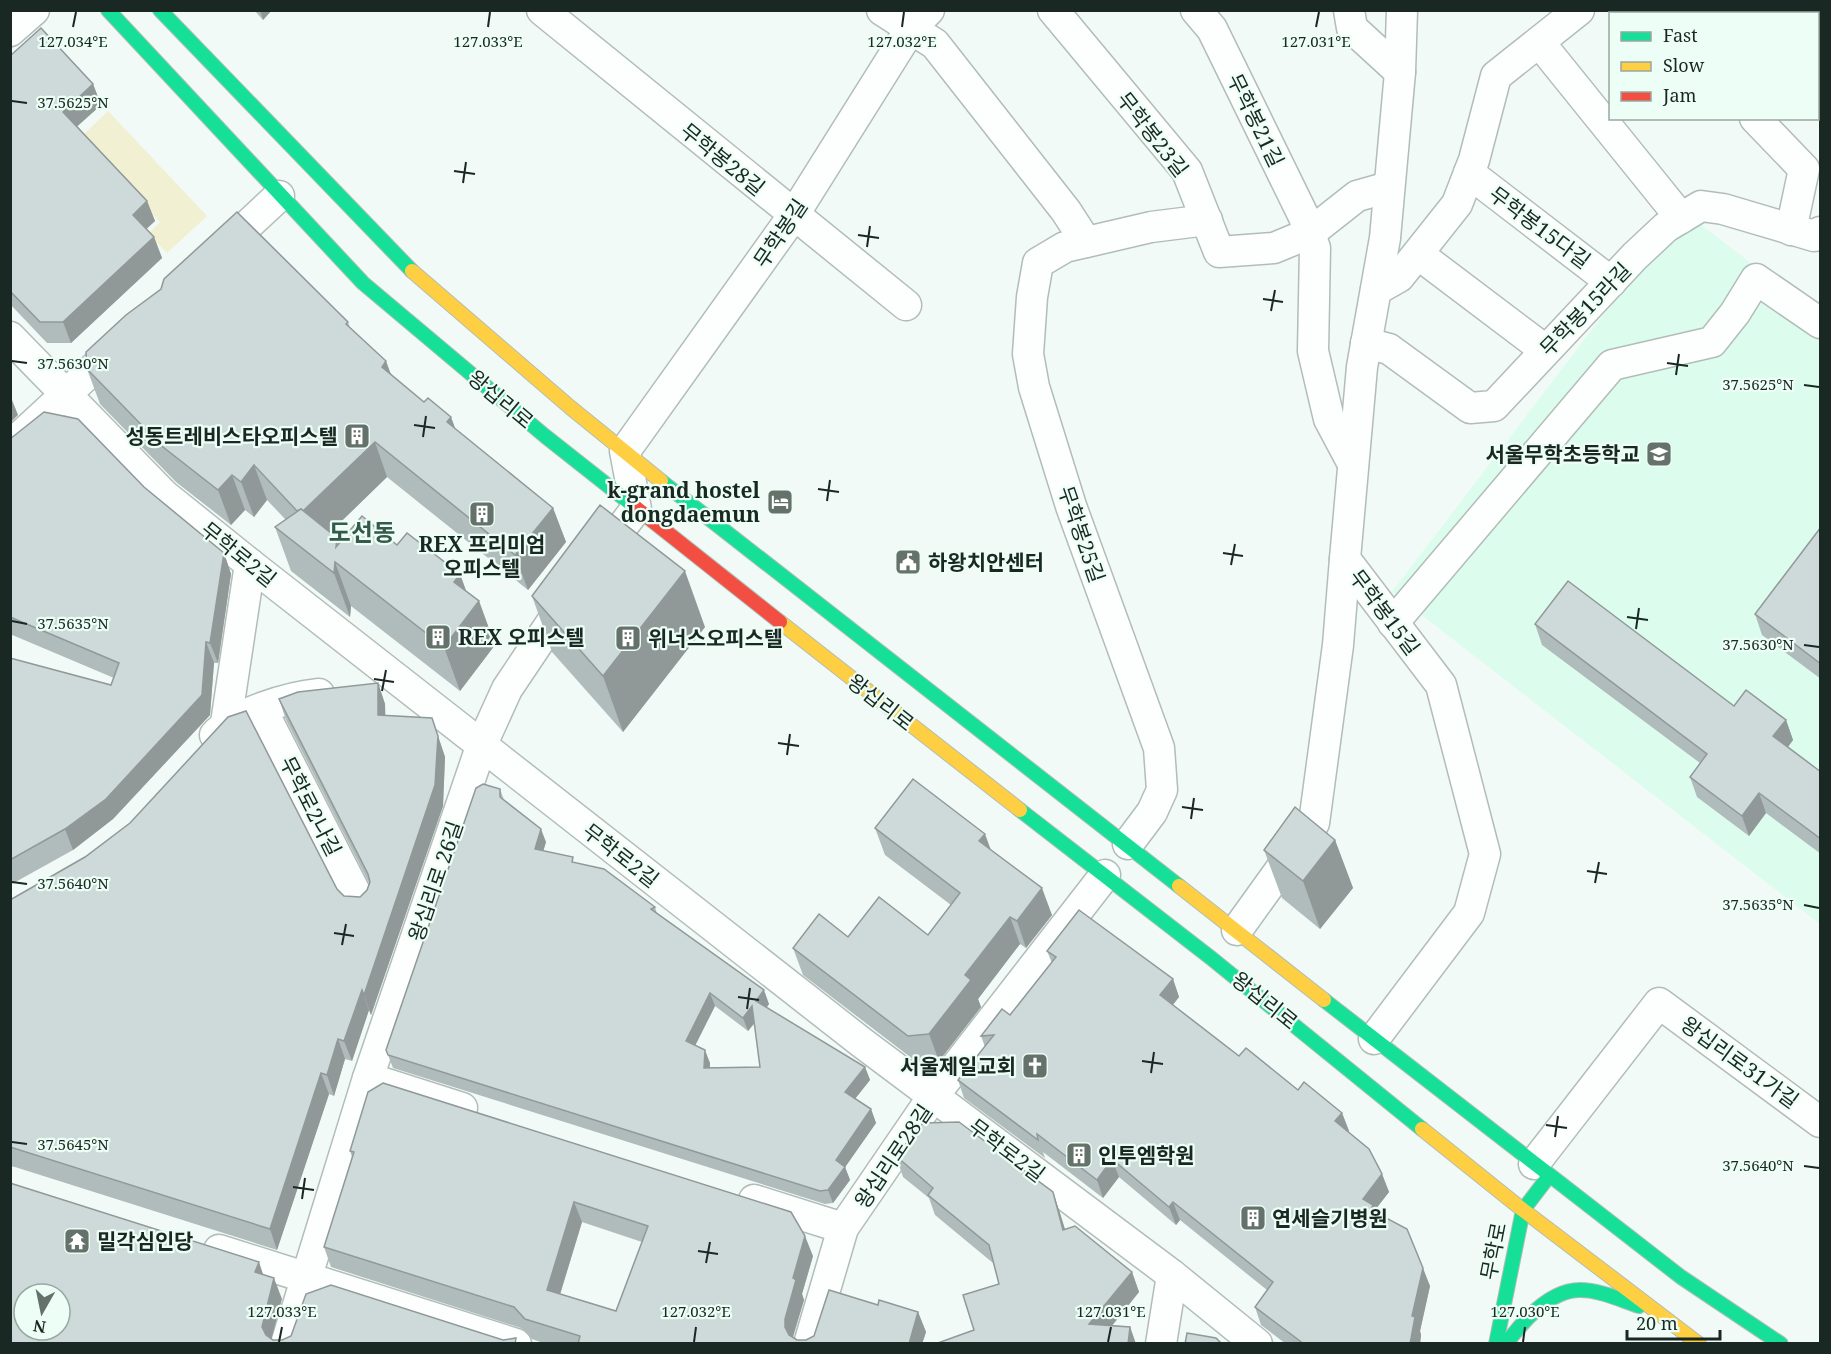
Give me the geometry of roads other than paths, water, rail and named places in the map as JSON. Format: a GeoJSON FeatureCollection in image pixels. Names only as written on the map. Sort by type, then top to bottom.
{"type":"FeatureCollection","features":[{"type":"Feature","properties":{"kind":"main road","name":"왕십리로"},"geometry":{"type":"LineString","coordinates":[[108,10],[279,196],[363,283],[636,509],[1105,875],[1523,1210],[1699,1344]]}},
{"type":"Feature","properties":{"kind":"main road","name":"왕십리로"},"geometry":{"type":"LineString","coordinates":[[160,10],[407,266],[625,451],[1542,1170],[1749,1329],[1781,1344]]}},
{"type":"Feature","properties":{"kind":"main road","name":"무학로"},"geometry":{"type":"LineString","coordinates":[[1496,1344],[1523,1210],[1542,1170]]}},
{"type":"Feature","properties":{"kind":"main road"},"geometry":{"type":"LineString","coordinates":[[1506,1344],[1521,1324],[1549,1302],[1578,1290],[1655,1312]]}},
{"type":"Feature","properties":{"kind":"street"},"geometry":{"type":"LineString","coordinates":[[10,31],[34,10]]}},
{"type":"Feature","properties":{"kind":"street","name":"무학봉28길"},"geometry":{"type":"LineString","coordinates":[[542,10],[793,216],[906,305]]}},
{"type":"Feature","properties":{"kind":"street"},"geometry":{"type":"LineString","coordinates":[[882,10],[917,16],[935,44],[1066,211],[1086,242]]}},
{"type":"Feature","properties":{"kind":"street","name":"무학봉23길"},"geometry":{"type":"LineString","coordinates":[[1053,10],[1187,171],[1219,252],[1274,248],[1310,233]]}},
{"type":"Feature","properties":{"kind":"street","name":"무학봉21길"},"geometry":{"type":"LineString","coordinates":[[1196,10],[1212,29],[1310,233],[1315,248],[1313,351],[1329,419],[1353,464]]}},
{"type":"Feature","properties":{"kind":"street"},"geometry":{"type":"LineString","coordinates":[[1349,10],[1352,28],[1400,72]]}},
{"type":"Feature","properties":{"kind":"street","name":"무학봉15길"},"geometry":{"type":"LineString","coordinates":[[1374,1039],[1469,913],[1485,854],[1441,685],[1345,559],[1366,343],[1376,290],[1389,187],[1400,72],[1402,10]]}},
{"type":"Feature","properties":{"kind":"street","name":"무학봉15다길"},"geometry":{"type":"LineString","coordinates":[[1376,290],[1400,277],[1457,204],[1469,173],[1496,76],[1579,10]]}},
{"type":"Feature","properties":{"kind":"street","name":"무학봉길"},"geometry":{"type":"LineString","coordinates":[[625,451],[793,216],[917,16]]}},
{"type":"Feature","properties":{"kind":"street"},"geometry":{"type":"LineString","coordinates":[[1539,42],[1681,218]]}},
{"type":"Feature","properties":{"kind":"street"},"geometry":{"type":"LineString","coordinates":[[1762,127],[1804,169],[1791,230]]}},
{"type":"Feature","properties":{"kind":"street","name":"무학봉15다길"},"geometry":{"type":"LineString","coordinates":[[1469,173],[1611,282]]}},
{"type":"Feature","properties":{"kind":"street"},"geometry":{"type":"LineString","coordinates":[[1310,233],[1357,196],[1389,187]]}},
{"type":"Feature","properties":{"kind":"street"},"geometry":{"type":"LineString","coordinates":[[200,270],[279,196]]}},
{"type":"Feature","properties":{"kind":"street","name":"무학봉15라길"},"geometry":{"type":"LineString","coordinates":[[1366,343],[1389,349],[1470,408],[1494,406],[1545,350],[1666,227],[1701,206],[1723,209],[1814,236],[1821,232]]}},
{"type":"Feature","properties":{"kind":"street","name":"무학봉25길"},"geometry":{"type":"LineString","coordinates":[[1128,844],[1152,812],[1162,790],[1159,748],[1071,506],[1034,387],[1028,354],[1032,297],[1038,263],[1065,247],[1151,227],[1207,220]]}},
{"type":"Feature","properties":{"kind":"street"},"geometry":{"type":"LineString","coordinates":[[1418,254],[1545,350]]}},
{"type":"Feature","properties":{"kind":"street"},"geometry":{"type":"LineString","coordinates":[[1393,623],[1612,365],[1712,342],[1735,313],[1756,279],[1821,323]]}},
{"type":"Feature","properties":{"kind":"street"},"geometry":{"type":"LineString","coordinates":[[10,446],[138,328]]}},
{"type":"Feature","properties":{"kind":"street","name":"무학로2길"},"geometry":{"type":"LineString","coordinates":[[10,337],[164,495],[814,1006],[1172,1275],[1257,1344]]}},
{"type":"Feature","properties":{"kind":"street"},"geometry":{"type":"LineString","coordinates":[[625,451],[636,509]]}},
{"type":"Feature","properties":{"kind":"street","name":"왕십리로 26길"},"geometry":{"type":"LineString","coordinates":[[286,1344],[368,1078],[482,744],[507,689],[564,603],[636,509]]}},
{"type":"Feature","properties":{"kind":"street"},"geometry":{"type":"LineString","coordinates":[[1237,930],[1314,823],[1338,645],[1345,559]]}},
{"type":"Feature","properties":{"kind":"street"},"geometry":{"type":"LineString","coordinates":[[226,723],[250,564]]}},
{"type":"Feature","properties":{"kind":"street"},"geometry":{"type":"LineString","coordinates":[[198,754],[226,723],[301,696],[405,684]]}},
{"type":"Feature","properties":{"kind":"street","name":"무학로2나길"},"geometry":{"type":"LineString","coordinates":[[262,710],[360,902]]}},
{"type":"Feature","properties":{"kind":"street","name":"왕십리로28길"},"geometry":{"type":"LineString","coordinates":[[809,1344],[843,1228],[934,1095],[1105,875]]}},
{"type":"Feature","properties":{"kind":"street","name":"왕십리로31가길"},"geometry":{"type":"LineString","coordinates":[[1542,1170],[1659,1003],[1821,1122]]}},
{"type":"Feature","properties":{"kind":"street"},"geometry":{"type":"LineString","coordinates":[[368,1078],[492,1118]]}},
{"type":"Feature","properties":{"kind":"street"},"geometry":{"type":"LineString","coordinates":[[729,1193],[843,1228]]}},
{"type":"Feature","properties":{"kind":"street"},"geometry":{"type":"LineString","coordinates":[[194,1242],[516,1344]]}},
{"type":"Feature","properties":{"kind":"street"},"geometry":{"type":"LineString","coordinates":[[1161,1344],[1172,1275]]}},
{"type":"Feature","properties":{"kind":"place","name":"성동트레비스타오피스텔"},"geometry":{"type":"Point","coordinates":[357,436]}},
{"type":"Feature","properties":{"kind":"place","name":"서울무학초등학교"},"geometry":{"type":"Point","coordinates":[1659,454]}},
{"type":"Feature","properties":{"kind":"place","name":"k-grand hostel dongdaemun"},"geometry":{"type":"Point","coordinates":[780,502]}},
{"type":"Feature","properties":{"kind":"place","name":"REX 프리미엄 오피스텔"},"geometry":{"type":"Point","coordinates":[482,514]}},
{"type":"Feature","properties":{"kind":"place","name":"하왕치안센터"},"geometry":{"type":"Point","coordinates":[908,562]}},
{"type":"Feature","properties":{"kind":"place","name":"REX 오피스텔"},"geometry":{"type":"Point","coordinates":[438,637]}},
{"type":"Feature","properties":{"kind":"place","name":"위너스오피스텔"},"geometry":{"type":"Point","coordinates":[628,638]}},
{"type":"Feature","properties":{"kind":"place","name":"서울제일교회"},"geometry":{"type":"Point","coordinates":[1035,1066]}},
{"type":"Feature","properties":{"kind":"place","name":"인투엠학원"},"geometry":{"type":"Point","coordinates":[1079,1155]}},
{"type":"Feature","properties":{"kind":"place","name":"연세슬기병원"},"geometry":{"type":"Point","coordinates":[1253,1218]}},
{"type":"Feature","properties":{"kind":"place","name":"밀각심인당"},"geometry":{"type":"Point","coordinates":[77,1241]}},
{"type":"Feature","properties":{"kind":"district","name":"도선동"},"geometry":{"type":"Point","coordinates":[362,531]}}]}
